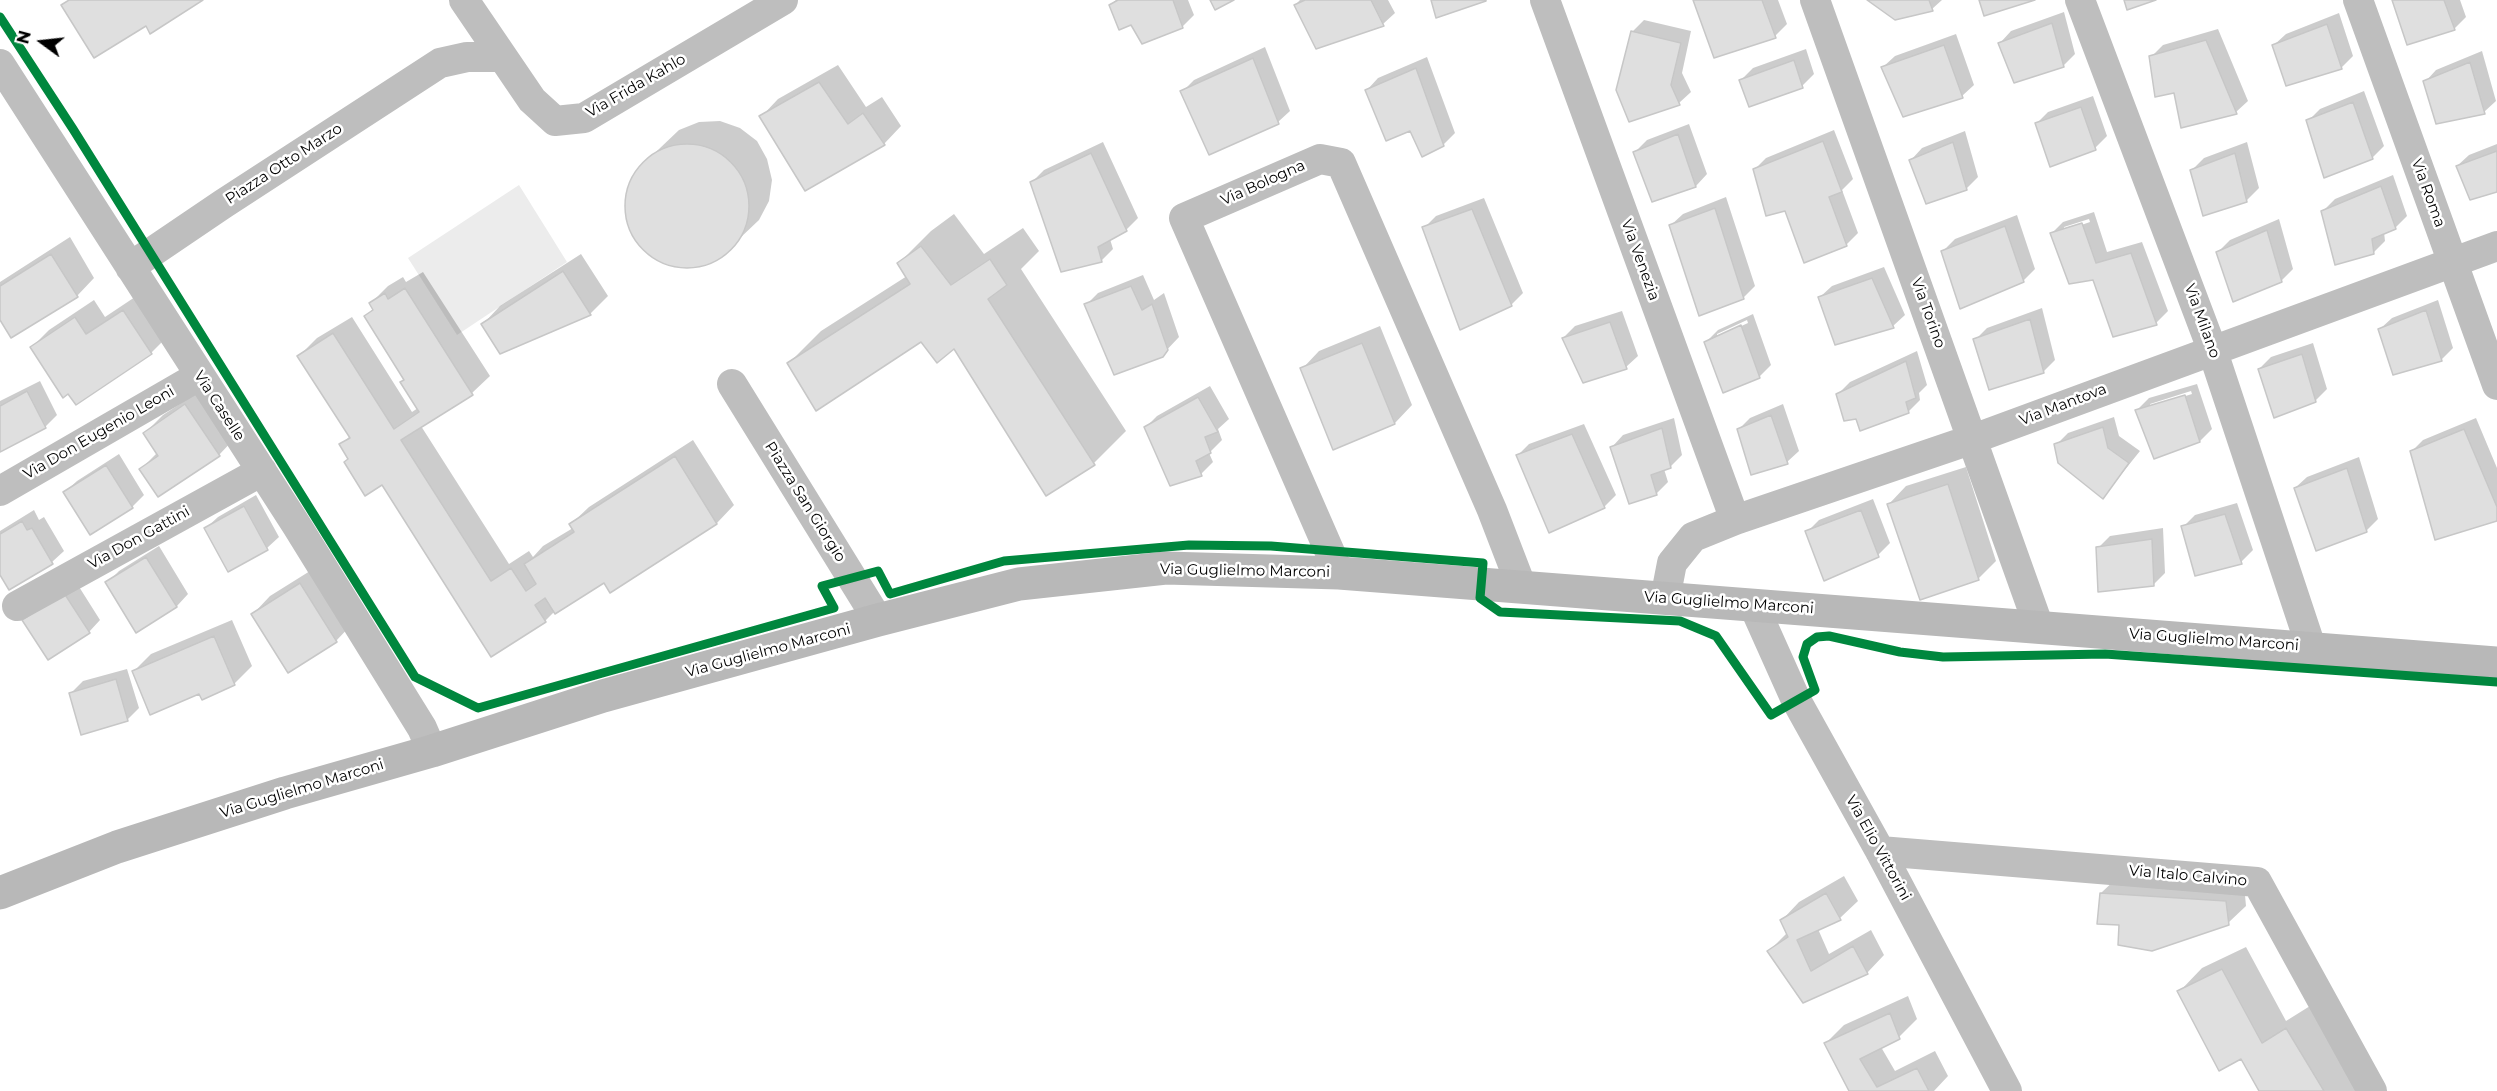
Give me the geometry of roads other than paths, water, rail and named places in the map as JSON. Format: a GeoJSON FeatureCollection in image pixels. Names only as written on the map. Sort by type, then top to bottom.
{"type":"FeatureCollection","features":[{"type":"Feature","properties":{"kind":"main road","name":"Via Guglielmo Marconi"},"geometry":{"type":"LineString","coordinates":[[0,893],[151,836],[285,793],[432,751],[603,696],[878,620],[1019,585],[1166,568],[1339,573],[2497,663]]}},
{"type":"Feature","properties":{"kind":"street","name":"Via Frida Kahlo"},"geometry":{"type":"LineString","coordinates":[[467,7],[532,100],[555,121],[584,117],[783,0]]}},
{"type":"Feature","properties":{"kind":"street","name":"Via Venezia"},"geometry":{"type":"LineString","coordinates":[[1545,0],[1735,520]]}},
{"type":"Feature","properties":{"kind":"street","name":"Via Torino"},"geometry":{"type":"LineString","coordinates":[[1815,0],[2039,627]]}},
{"type":"Feature","properties":{"kind":"street","name":"Via Milano"},"geometry":{"type":"LineString","coordinates":[[2080,0],[2212,349],[2311,647]]}},
{"type":"Feature","properties":{"kind":"street","name":"Via Roma"},"geometry":{"type":"LineString","coordinates":[[2358,0],[2497,386]]}},
{"type":"Feature","properties":{"kind":"street","name":"Piazza Otto Marzo"},"geometry":{"type":"LineString","coordinates":[[440,63],[459,36],[467,7]]}},
{"type":"Feature","properties":{"kind":"street","name":"Piazza Otto Marzo"},"geometry":{"type":"LineString","coordinates":[[130,267],[440,63],[467,57],[501,57]]}},
{"type":"Feature","properties":{"kind":"street","name":"Via Caselle"},"geometry":{"type":"LineString","coordinates":[[0,64],[261,471],[422,728],[432,751]]}},
{"type":"Feature","properties":{"kind":"street","name":"Via Bologna"},"geometry":{"type":"LineString","coordinates":[[1339,573],[1184,218],[1320,159],[1341,163],[1353,196],[1492,510],[1522,588]]}},
{"type":"Feature","properties":{"kind":"street","name":"Via Mantova"},"geometry":{"type":"LineString","coordinates":[[1665,599],[1672,563],[1693,537],[1735,520],[1973,439],[2212,349],[2497,246]]}},
{"type":"Feature","properties":{"kind":"street","name":"Via Don Eugenio Leoni"},"geometry":{"type":"LineString","coordinates":[[0,491],[199,376]]}},
{"type":"Feature","properties":{"kind":"street","name":"Piazza San Giorgio"},"geometry":{"type":"LineString","coordinates":[[732,384],[878,620]]}},
{"type":"Feature","properties":{"kind":"street","name":"Via Don Gattini"},"geometry":{"type":"LineString","coordinates":[[17,606],[261,471]]}},
{"type":"Feature","properties":{"kind":"street","name":"Via Elio Vittorini"},"geometry":{"type":"LineString","coordinates":[[1752,604],[1796,700],[1880,851],[2007,1091]]}},
{"type":"Feature","properties":{"kind":"street","name":"Via Italo Calvino"},"geometry":{"type":"LineString","coordinates":[[1880,851],[2257,882],[2372,1091]]}}]}
